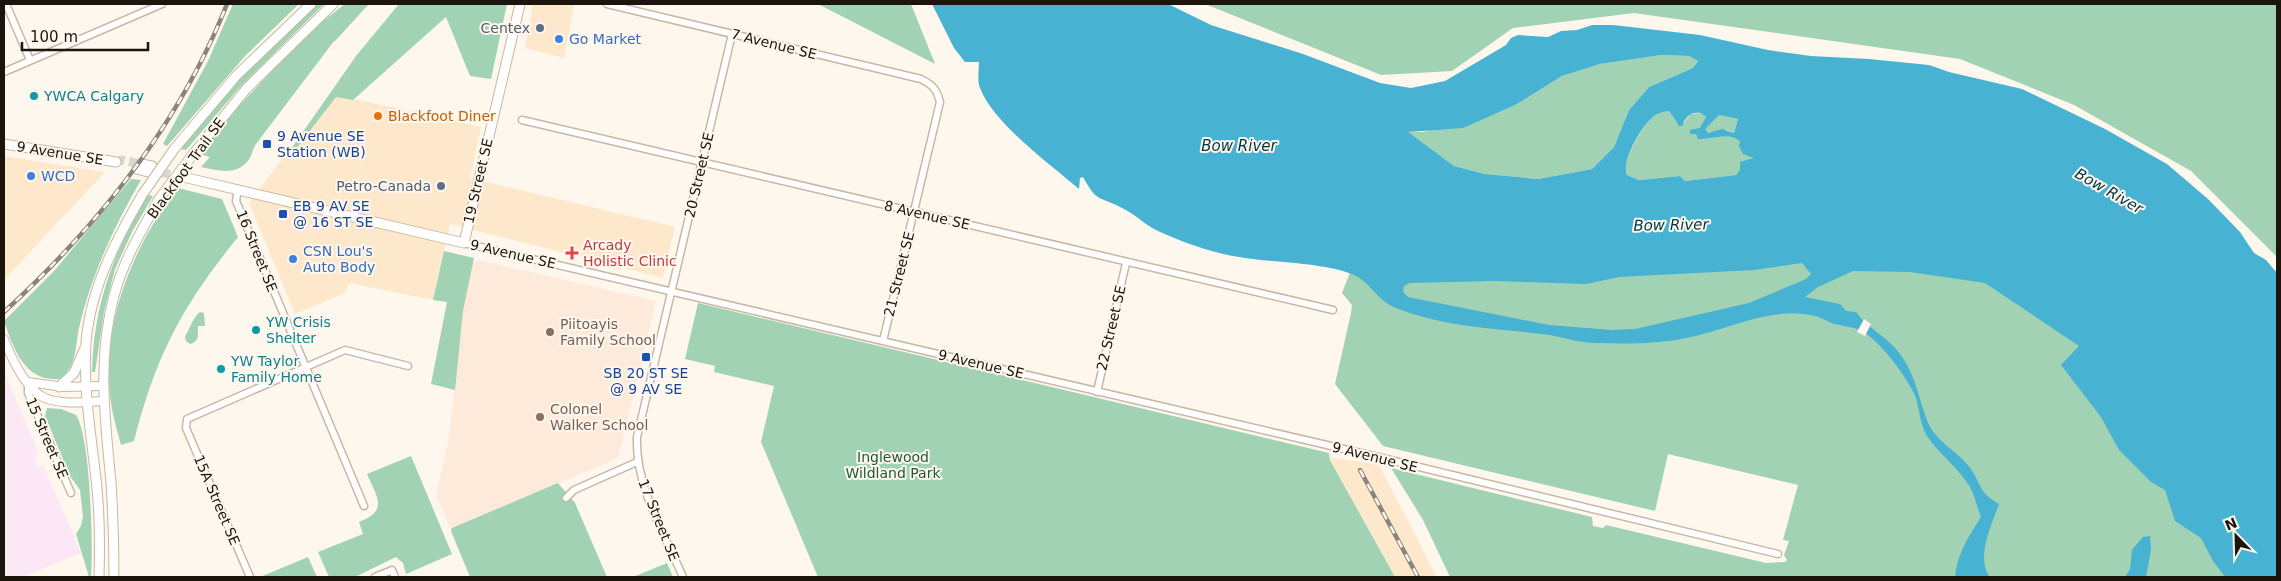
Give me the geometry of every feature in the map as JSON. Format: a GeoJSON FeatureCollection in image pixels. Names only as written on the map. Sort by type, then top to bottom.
{"type":"FeatureCollection","features":[{"type":"Feature","properties":{"kind":"main road","name":"Blackfoot Trail SE"},"geometry":{"type":"LineString","coordinates":[[98,577],[100,533],[87,402],[86,342],[91,314],[107,262],[142,195],[175,148],[236,76],[312,4]]}},
{"type":"Feature","properties":{"kind":"main road","name":"Blackfoot Trail SE"},"geometry":{"type":"LineString","coordinates":[[114,577],[114,532],[102,386],[104,347],[114,295],[135,243],[160,199],[194,153],[246,88],[333,4]]}},
{"type":"Feature","properties":{"kind":"main road","name":"19 Street SE"},"geometry":{"type":"LineString","coordinates":[[464,243],[520,4]]}},
{"type":"Feature","properties":{"kind":"main road","name":"9 Avenue SE"},"geometry":{"type":"LineString","coordinates":[[4,144],[116,162]]}},
{"type":"Feature","properties":{"kind":"main road"},"geometry":{"type":"LineString","coordinates":[[139,167],[150,169]]}},
{"type":"Feature","properties":{"kind":"main road","name":"9 Avenue SE"},"geometry":{"type":"LineString","coordinates":[[183,177],[464,243]]}},
{"type":"Feature","properties":{"kind":"main road"},"geometry":{"type":"LineString","coordinates":[[59,387],[74,373],[86,342]]}},
{"type":"Feature","properties":{"kind":"street"},"geometry":{"type":"LineString","coordinates":[[6,4],[30,60]]}},
{"type":"Feature","properties":{"kind":"street"},"geometry":{"type":"LineString","coordinates":[[4,72],[162,4]]}},
{"type":"Feature","properties":{"kind":"street","name":"7 Avenue SE"},"geometry":{"type":"LineString","coordinates":[[607,4],[921,79],[929,83],[937,91]]}},
{"type":"Feature","properties":{"kind":"street","name":"20 Street SE"},"geometry":{"type":"LineString","coordinates":[[637,462],[639,421],[732,34]]}},
{"type":"Feature","properties":{"kind":"street","name":"21 Street SE"},"geometry":{"type":"LineString","coordinates":[[883,341],[940,102],[937,91]]}},
{"type":"Feature","properties":{"kind":"street","name":"8 Avenue SE"},"geometry":{"type":"LineString","coordinates":[[522,120],[1126,264],[1333,310]]}},
{"type":"Feature","properties":{"kind":"street","name":"16 Street SE"},"geometry":{"type":"LineString","coordinates":[[238,189],[236,201],[364,506]]}},
{"type":"Feature","properties":{"kind":"street","name":"9 Avenue SE"},"geometry":{"type":"LineString","coordinates":[[464,243],[672,290],[1778,554]]}},
{"type":"Feature","properties":{"kind":"street","name":"22 Street SE"},"geometry":{"type":"LineString","coordinates":[[1097,392],[1126,264]]}},
{"type":"Feature","properties":{"kind":"street","name":"15 Street SE"},"geometry":{"type":"LineString","coordinates":[[5,344],[21,374],[38,394],[47,399],[87,402],[103,401]]}},
{"type":"Feature","properties":{"kind":"street"},"geometry":{"type":"LineString","coordinates":[[305,367],[345,350],[408,366]]}},
{"type":"Feature","properties":{"kind":"street","name":"15A Street SE"},"geometry":{"type":"LineString","coordinates":[[250,577],[186,422],[191,416],[305,367]]}},
{"type":"Feature","properties":{"kind":"street","name":"15 Street SE"},"geometry":{"type":"LineString","coordinates":[[28,382],[59,387],[102,386]]}},
{"type":"Feature","properties":{"kind":"street","name":"15 Street SE"},"geometry":{"type":"LineString","coordinates":[[28,382],[28,393],[71,493]]}},
{"type":"Feature","properties":{"kind":"street"},"geometry":{"type":"LineString","coordinates":[[566,498],[574,490],[637,462]]}},
{"type":"Feature","properties":{"kind":"street","name":"17 Street SE"},"geometry":{"type":"LineString","coordinates":[[637,462],[644,484],[683,577]]}},
{"type":"Feature","properties":{"kind":"street"},"geometry":{"type":"LineString","coordinates":[[375,577],[392,570],[394,577]]}},
{"type":"Feature","properties":{"kind":"shaded area"},"geometry":{"type":"Polygon","coordinates":[[[533,4],[574,5],[564,58],[525,48],[533,4]]]}},
{"type":"Feature","properties":{"kind":"shaded area"},"geometry":{"type":"Polygon","coordinates":[[[337,95],[481,127],[470,178],[675,227],[663,278],[450,224],[433,300],[349,283],[345,293],[295,314],[249,203],[308,125],[337,95]]]}},
{"type":"Feature","properties":{"kind":"shaded area"},"geometry":{"type":"Polygon","coordinates":[[[4,156],[105,172],[4,280],[4,156]]]}},
{"type":"Feature","properties":{"kind":"shaded area","name":"Colonel Walker School"},"geometry":{"type":"Polygon","coordinates":[[[479,260],[656,301],[618,458],[451,530],[436,495],[448,444],[463,311],[473,263],[479,260]]]}},
{"type":"Feature","properties":{"kind":"shaded area"},"geometry":{"type":"Polygon","coordinates":[[[4,371],[39,455],[34,458],[38,467],[43,465],[81,553],[23,577],[4,577],[4,371]]]}},
{"type":"Feature","properties":{"kind":"shaded area"},"geometry":{"type":"Polygon","coordinates":[[[1329,457],[1379,465],[1437,577],[1395,577],[1329,457]]]}},
{"type":"Feature","properties":{"kind":"green space"},"geometry":{"type":"Polygon","coordinates":[[[233,4],[299,4],[246,55],[167,146],[163,144],[208,61],[233,4]]]}},
{"type":"Feature","properties":{"kind":"green space"},"geometry":{"type":"Polygon","coordinates":[[[316,4],[324,4],[240,87],[186,150],[180,149],[240,78],[316,4]]]}},
{"type":"Feature","properties":{"kind":"green space"},"geometry":{"type":"Polygon","coordinates":[[[345,4],[369,4],[334,41],[256,144],[247,162],[231,171],[201,167],[210,157],[200,154],[238,107],[279,63],[323,21],[345,4]]]}},
{"type":"Feature","properties":{"kind":"green space"},"geometry":{"type":"Polygon","coordinates":[[[399,4],[507,4],[491,79],[470,76],[446,17],[353,100],[336,97],[295,150],[291,149],[356,56],[399,4]]]}},
{"type":"Feature","properties":{"kind":"green space"},"geometry":{"type":"Polygon","coordinates":[[[818,4],[911,4],[935,64],[818,4]]]}},
{"type":"Feature","properties":{"kind":"green space"},"geometry":{"type":"Polygon","coordinates":[[[1205,4],[2277,4],[2277,257],[2191,171],[2074,105],[1960,59],[1634,13],[1513,28],[1452,71],[1381,75],[1205,4]]]}},
{"type":"Feature","properties":{"kind":"green space"},"geometry":{"type":"Polygon","coordinates":[[[1662,55],[1689,56],[1698,61],[1693,68],[1649,87],[1629,110],[1614,147],[1592,169],[1538,179],[1485,174],[1454,166],[1407,132],[1423,132],[1517,104],[1562,76],[1600,64],[1662,55]]]}},
{"type":"Feature","properties":{"kind":"green space"},"geometry":{"type":"Polygon","coordinates":[[[1669,111],[1676,122],[1684,123],[1690,114],[1701,113],[1706,117],[1705,122],[1696,134],[1707,137],[1735,137],[1741,141],[1755,158],[1749,161],[1736,175],[1685,181],[1680,176],[1639,180],[1627,175],[1626,169],[1629,154],[1642,130],[1655,116],[1669,111]]]}},
{"type":"Feature","properties":{"kind":"green space"},"geometry":{"type":"Polygon","coordinates":[[[1719,115],[1738,119],[1734,133],[1727,130],[1708,133],[1704,129],[1719,115]]]}},
{"type":"Feature","properties":{"kind":"green space"},"geometry":{"type":"Polygon","coordinates":[[[131,179],[141,180],[113,233],[97,270],[84,309],[72,363],[65,375],[59,379],[37,375],[29,369],[16,352],[4,321],[55,270],[131,179]]]}},
{"type":"Feature","properties":{"kind":"green space"},"geometry":{"type":"Polygon","coordinates":[[[178,188],[222,199],[238,237],[218,262],[186,309],[162,357],[142,410],[134,441],[121,445],[112,409],[109,380],[110,350],[114,321],[122,292],[133,264],[146,237],[178,188]]]}},
{"type":"Feature","properties":{"kind":"green space"},"geometry":{"type":"Polygon","coordinates":[[[147,195],[153,196],[133,230],[115,269],[104,312],[95,372],[92,372],[93,348],[101,302],[115,258],[147,195]]]}},
{"type":"Feature","properties":{"kind":"green space"},"geometry":{"type":"Polygon","coordinates":[[[444,251],[474,258],[463,311],[455,390],[431,384],[447,302],[433,300],[444,251]]]}},
{"type":"Feature","properties":{"kind":"green space"},"geometry":{"type":"Polygon","coordinates":[[[1923,254],[2089,319],[2248,577],[1450,577],[1423,520],[1391,468],[1592,517],[1593,526],[1603,528],[1606,525],[1766,563],[1785,562],[1787,560],[1784,555],[1789,541],[1783,540],[1798,485],[1668,454],[1655,511],[1383,446],[1335,384],[1351,313],[1352,305],[1342,293],[1351,270],[1923,254]]]}},
{"type":"Feature","properties":{"kind":"green space","name":"Inglewood Wildland Park"},"geometry":{"type":"Polygon","coordinates":[[[698,303],[1329,453],[1330,460],[1395,577],[818,577],[761,442],[774,386],[714,372],[715,366],[685,359],[698,303]]]}},
{"type":"Feature","properties":{"kind":"green space"},"geometry":{"type":"Polygon","coordinates":[[[200,312],[204,313],[205,326],[198,326],[197,339],[190,344],[186,341],[185,336],[195,317],[200,312]]]}},
{"type":"Feature","properties":{"kind":"green space"},"geometry":{"type":"Polygon","coordinates":[[[47,408],[61,409],[76,415],[81,427],[90,493],[91,577],[89,577],[76,534],[81,526],[83,516],[80,490],[70,476],[45,416],[47,408]]]}},
{"type":"Feature","properties":{"kind":"green space"},"geometry":{"type":"Polygon","coordinates":[[[411,456],[452,554],[406,574],[403,563],[396,557],[355,577],[329,577],[318,552],[363,534],[359,522],[374,513],[377,508],[377,497],[367,474],[411,456]]]}},
{"type":"Feature","properties":{"kind":"green space"},"geometry":{"type":"Polygon","coordinates":[[[558,483],[575,503],[607,577],[470,577],[451,531],[452,528],[558,483]]]}},
{"type":"Feature","properties":{"kind":"green space"},"geometry":{"type":"Polygon","coordinates":[[[308,557],[317,577],[260,577],[308,557]]]}},
{"type":"Feature","properties":{"kind":"green space"},"geometry":{"type":"Polygon","coordinates":[[[667,563],[673,577],[633,577],[667,563]]]}},
{"type":"Feature","properties":{"kind":"water","name":"Bow River"},"geometry":{"type":"Polygon","coordinates":[[[932,4],[1168,4],[1211,25],[1303,54],[1380,83],[1411,88],[1445,81],[1506,45],[1511,38],[1518,35],[1548,37],[1561,31],[1577,30],[1592,25],[1613,25],[1700,35],[1768,50],[1811,56],[1929,65],[1949,72],[2022,89],[2105,129],[2167,164],[2208,199],[2240,232],[2254,253],[2266,260],[2277,273],[2277,577],[2225,577],[2213,561],[2201,538],[2175,521],[2165,490],[2151,482],[2119,450],[2101,417],[2061,365],[2079,346],[1985,283],[1910,272],[1853,271],[1818,287],[1805,297],[1840,304],[1846,311],[1856,312],[1895,348],[1910,371],[1929,425],[1933,431],[1971,469],[1987,496],[1999,504],[1984,551],[1986,569],[1990,577],[1955,577],[1961,553],[1981,517],[1973,494],[1961,474],[1926,434],[1916,398],[1900,370],[1876,342],[1860,330],[1834,324],[1820,317],[1799,313],[1766,316],[1675,340],[1642,343],[1597,343],[1550,335],[1451,323],[1413,314],[1388,304],[1365,282],[1354,275],[1328,268],[1252,259],[1208,250],[1158,231],[1127,210],[1099,198],[1083,177],[1080,178],[1079,189],[1024,143],[997,115],[987,102],[980,88],[978,79],[979,62],[965,62],[954,48],[932,4]],[[1662,55],[1600,64],[1562,76],[1517,104],[1463,128],[1408,132],[1454,166],[1485,174],[1538,179],[1592,169],[1614,147],[1629,110],[1649,87],[1693,68],[1698,61],[1689,56],[1662,55]],[[1669,111],[1659,113],[1653,117],[1637,138],[1629,154],[1626,169],[1627,175],[1639,180],[1680,176],[1685,181],[1736,175],[1740,170],[1740,162],[1754,158],[1743,154],[1739,146],[1740,141],[1736,138],[1726,136],[1698,139],[1696,134],[1690,134],[1690,130],[1700,128],[1706,117],[1701,113],[1691,114],[1682,126],[1679,126],[1669,111]],[[1719,115],[1705,129],[1708,133],[1722,129],[1734,133],[1738,119],[1719,115]],[[1802,263],[1754,270],[1619,277],[1586,284],[1493,281],[1410,283],[1404,286],[1403,292],[1408,297],[1549,325],[1612,330],[1635,329],[1749,303],[1806,279],[1811,274],[1802,263]]]}},
{"type":"Feature","properties":{"kind":"water"},"geometry":{"type":"Polygon","coordinates":[[[2150,536],[2151,550],[2146,577],[2125,577],[2130,569],[2132,550],[2143,537],[2150,536]]]}},
{"type":"Feature","properties":{"kind":"pier"},"geometry":{"type":"Polygon","coordinates":[[[1864,319],[1871,324],[1865,336],[1857,332],[1864,319]]]}},
{"type":"Feature","properties":{"kind":"tunnel"},"geometry":{"type":"LineString","coordinates":[[116,162],[122,160],[141,164]]}},
{"type":"Feature","properties":{"kind":"tunnel"},"geometry":{"type":"LineString","coordinates":[[148,172],[155,171],[182,177]]}},
{"type":"Feature","properties":{"kind":"railway"},"geometry":{"type":"LineString","coordinates":[[4,312],[72,244],[133,170],[161,131],[186,90],[208,48],[227,4]]}},
{"type":"Feature","properties":{"kind":"railway"},"geometry":{"type":"LineString","coordinates":[[1360,470],[1418,577]]}},
{"type":"Feature","properties":{"kind":"place","name":"Centex"},"geometry":{"type":"Point","coordinates":[540,28]}},
{"type":"Feature","properties":{"kind":"place","name":"Go Market"},"geometry":{"type":"Point","coordinates":[559,39]}},
{"type":"Feature","properties":{"kind":"place","name":"YWCA Calgary"},"geometry":{"type":"Point","coordinates":[34,96]}},
{"type":"Feature","properties":{"kind":"place","name":"Blackfoot Diner"},"geometry":{"type":"Point","coordinates":[378,116]}},
{"type":"Feature","properties":{"kind":"place","name":"9 Avenue SE Station (WB)"},"geometry":{"type":"Point","coordinates":[267,144]}},
{"type":"Feature","properties":{"kind":"place","name":"WCD"},"geometry":{"type":"Point","coordinates":[31,176]}},
{"type":"Feature","properties":{"kind":"place","name":"Petro-Canada"},"geometry":{"type":"Point","coordinates":[441,186]}},
{"type":"Feature","properties":{"kind":"place","name":"EB 9 AV SE @ 16 ST SE"},"geometry":{"type":"Point","coordinates":[283,214]}},
{"type":"Feature","properties":{"kind":"place","name":"Arcady Holistic Clinic"},"geometry":{"type":"Point","coordinates":[572,253]}},
{"type":"Feature","properties":{"kind":"place","name":"CSN Lou's Auto Body"},"geometry":{"type":"Point","coordinates":[293,259]}},
{"type":"Feature","properties":{"kind":"place","name":"YW Crisis Shelter"},"geometry":{"type":"Point","coordinates":[256,330]}},
{"type":"Feature","properties":{"kind":"place","name":"Piitoayis Family School"},"geometry":{"type":"Point","coordinates":[550,332]}},
{"type":"Feature","properties":{"kind":"place","name":"SB 20 ST SE @ 9 AV SE"},"geometry":{"type":"Point","coordinates":[646,357]}},
{"type":"Feature","properties":{"kind":"place","name":"YW Taylor Family Home"},"geometry":{"type":"Point","coordinates":[221,369]}},
{"type":"Feature","properties":{"kind":"place","name":"Colonel Walker School"},"geometry":{"type":"Point","coordinates":[540,417]}}]}
